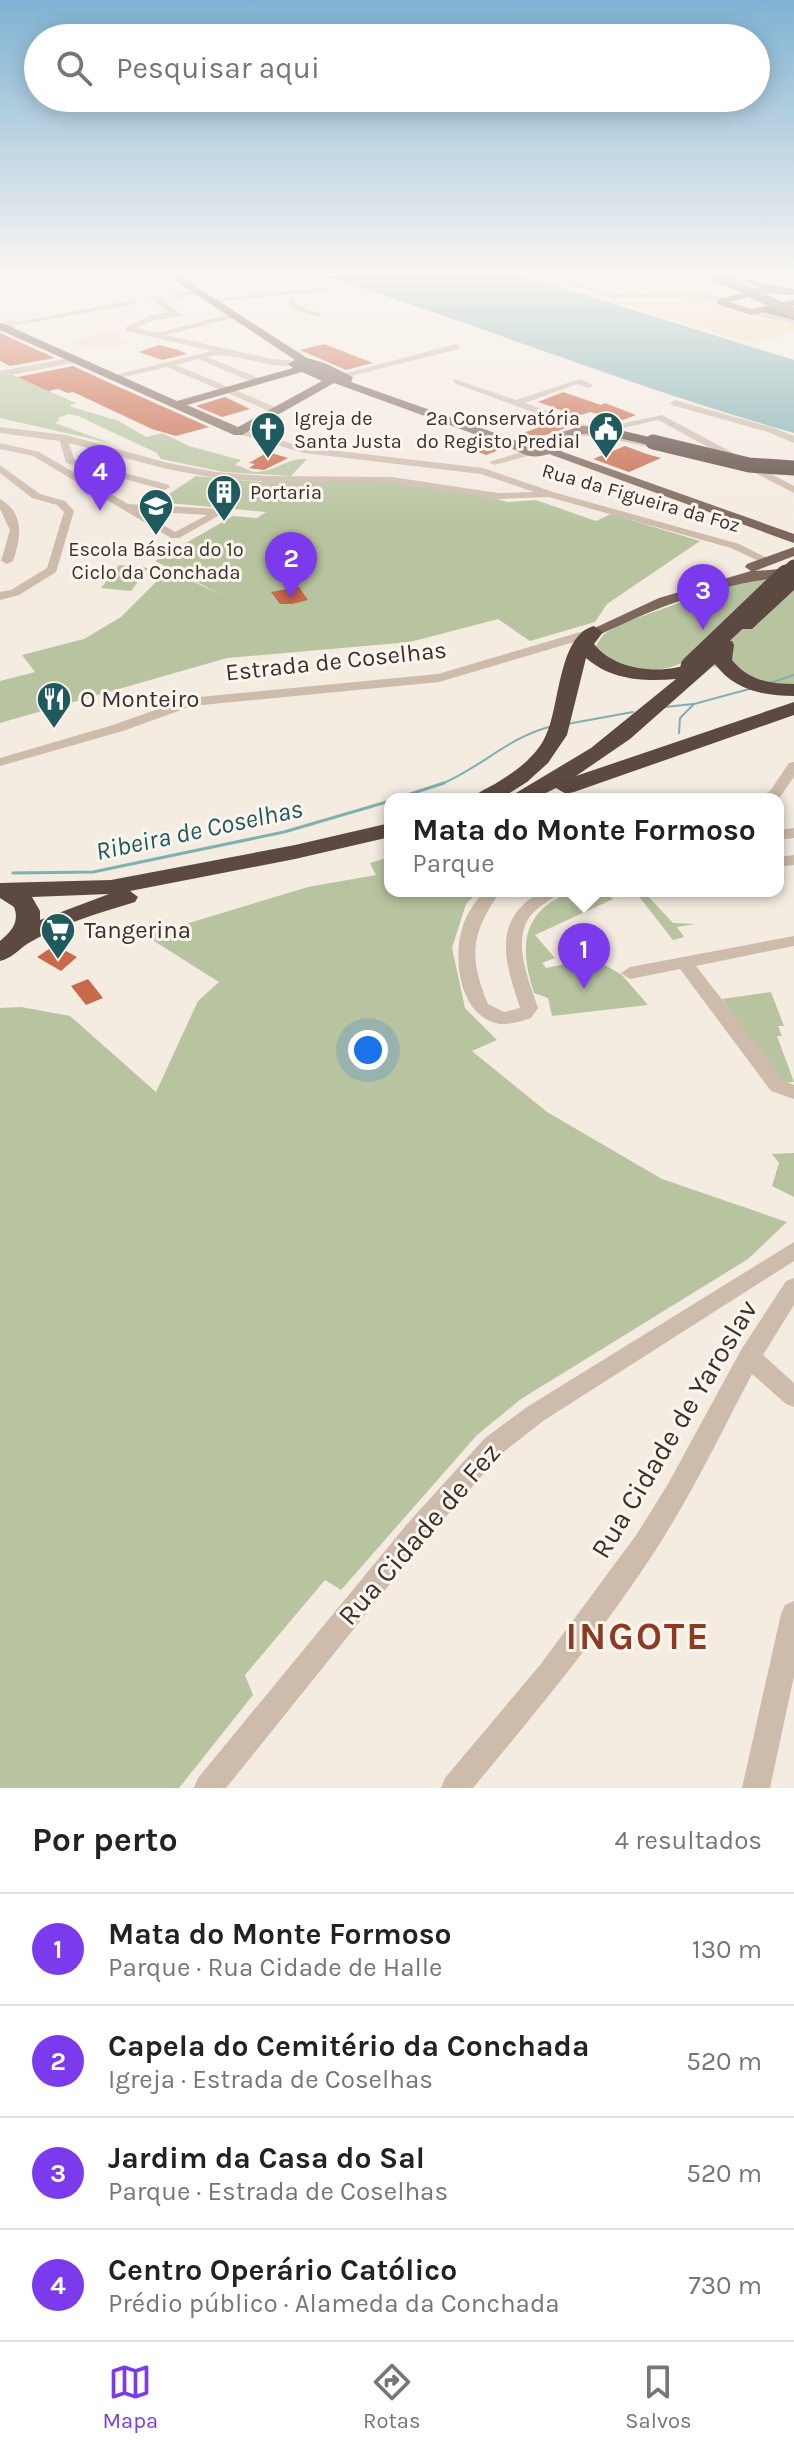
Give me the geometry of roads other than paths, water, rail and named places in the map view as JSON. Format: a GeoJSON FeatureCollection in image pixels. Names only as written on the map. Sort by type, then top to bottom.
{"type":"FeatureCollection","features":[{"type":"Feature","properties":{"kind":"highway"},"geometry":{"type":"LineString","coordinates":[[595,430],[749,465],[794,468]]}},
{"type":"Feature","properties":{"kind":"highway"},"geometry":{"type":"LineString","coordinates":[[509,793],[585,754],[725,645],[792,564]]}},
{"type":"Feature","properties":{"kind":"highway"},"geometry":{"type":"LineString","coordinates":[[528,793],[591,760],[626,734],[792,564]]}},
{"type":"Feature","properties":{"kind":"highway"},"geometry":{"type":"LineString","coordinates":[[584,644],[598,661],[616,670],[640,675],[691,669]]}},
{"type":"Feature","properties":{"kind":"highway"},"geometry":{"type":"LineString","coordinates":[[492,793],[527,771],[547,751],[561,727],[584,644]]}},
{"type":"Feature","properties":{"kind":"highway"},"geometry":{"type":"LineString","coordinates":[[725,645],[722,660],[736,677],[765,689],[794,690]]}},
{"type":"Feature","properties":{"kind":"highway"},"geometry":{"type":"LineString","coordinates":[[550,793],[794,708]]}},
{"type":"Feature","properties":{"kind":"highway"},"geometry":{"type":"LineString","coordinates":[[3,888],[45,891],[111,887],[295,852],[384,831]]}},
{"type":"Feature","properties":{"kind":"highway"},"geometry":{"type":"LineString","coordinates":[[0,953],[21,938],[86,909],[115,900],[384,845]]}},
{"type":"Feature","properties":{"kind":"highway"},"geometry":{"type":"LineString","coordinates":[[3,888],[21,900],[29,911],[28,924],[21,938]]}},
{"type":"Feature","properties":{"kind":"main road"},"geometry":{"type":"LineString","coordinates":[[72,358],[238,432],[341,378]]}},
{"type":"Feature","properties":{"kind":"main road"},"geometry":{"type":"LineString","coordinates":[[292,358],[300,364],[779,540],[785,545],[792,564],[719,583]]}},
{"type":"Feature","properties":{"kind":"main road"},"geometry":{"type":"LineString","coordinates":[[174,405],[258,381],[300,364]]}},
{"type":"Feature","properties":{"kind":"main road"},"geometry":{"type":"LineString","coordinates":[[531,449],[595,430]]}},
{"type":"Feature","properties":{"kind":"main road"},"geometry":{"type":"LineString","coordinates":[[531,449],[794,539]]}},
{"type":"Feature","properties":{"kind":"main road"},"geometry":{"type":"LineString","coordinates":[[719,583],[767,561]]}},
{"type":"Feature","properties":{"kind":"main road","name":"Rua da Figueira da Foz"},"geometry":{"type":"LineString","coordinates":[[767,561],[792,564]]}},
{"type":"Feature","properties":{"kind":"main road","name":"Estrada de Coselhas"},"geometry":{"type":"LineString","coordinates":[[584,644],[719,583]]}},
{"type":"Feature","properties":{"kind":"street"},"geometry":{"type":"LineString","coordinates":[[114,378],[187,358]]}},
{"type":"Feature","properties":{"kind":"street"},"geometry":{"type":"LineString","coordinates":[[202,358],[258,381]]}},
{"type":"Feature","properties":{"kind":"street"},"geometry":{"type":"LineString","coordinates":[[256,358],[300,364]]}},
{"type":"Feature","properties":{"kind":"street"},"geometry":{"type":"LineString","coordinates":[[341,378],[414,358]]}},
{"type":"Feature","properties":{"kind":"street"},"geometry":{"type":"LineString","coordinates":[[0,374],[75,360]]}},
{"type":"Feature","properties":{"kind":"street"},"geometry":{"type":"LineString","coordinates":[[166,364],[277,411]]}},
{"type":"Feature","properties":{"kind":"street"},"geometry":{"type":"LineString","coordinates":[[457,381],[595,430],[659,417],[731,460]]}},
{"type":"Feature","properties":{"kind":"street"},"geometry":{"type":"LineString","coordinates":[[518,402],[577,381],[589,385]]}},
{"type":"Feature","properties":{"kind":"street"},"geometry":{"type":"LineString","coordinates":[[675,403],[776,431],[794,440]]}},
{"type":"Feature","properties":{"kind":"street"},"geometry":{"type":"LineString","coordinates":[[0,421],[27,426],[69,441]]}},
{"type":"Feature","properties":{"kind":"street"},"geometry":{"type":"LineString","coordinates":[[0,430],[69,441],[219,476],[388,479],[436,483],[501,496],[549,494]]}},
{"type":"Feature","properties":{"kind":"street","name":"Rua da Figueira da Foz"},"geometry":{"type":"LineString","coordinates":[[238,432],[304,450],[472,468],[549,494],[745,550],[767,561]]}},
{"type":"Feature","properties":{"kind":"street"},"geometry":{"type":"LineString","coordinates":[[494,462],[592,432],[731,460],[794,490]]}},
{"type":"Feature","properties":{"kind":"street"},"geometry":{"type":"LineString","coordinates":[[69,441],[70,461],[74,463],[165,487]]}},
{"type":"Feature","properties":{"kind":"street"},"geometry":{"type":"LineString","coordinates":[[0,446],[36,454],[175,536],[220,512],[127,507]]}},
{"type":"Feature","properties":{"kind":"street"},"geometry":{"type":"LineString","coordinates":[[0,468],[15,500],[17,533],[7,561]]}},
{"type":"Feature","properties":{"kind":"street"},"geometry":{"type":"LineString","coordinates":[[778,481],[794,484]]}},
{"type":"Feature","properties":{"kind":"street"},"geometry":{"type":"LineString","coordinates":[[0,596],[15,593],[35,583],[56,563],[69,511],[61,503],[15,500]]}},
{"type":"Feature","properties":{"kind":"street"},"geometry":{"type":"LineString","coordinates":[[745,550],[792,564]]}},
{"type":"Feature","properties":{"kind":"street"},"geometry":{"type":"LineString","coordinates":[[745,550],[750,556],[751,567]]}},
{"type":"Feature","properties":{"kind":"street"},"geometry":{"type":"LineString","coordinates":[[540,649],[584,644]]}},
{"type":"Feature","properties":{"kind":"street","name":"Estrada de Coselhas"},"geometry":{"type":"LineString","coordinates":[[0,762],[118,728],[189,702],[439,678],[540,649],[584,644]]}},
{"type":"Feature","properties":{"kind":"street"},"geometry":{"type":"LineString","coordinates":[[776,793],[794,766]]}},
{"type":"Feature","properties":{"kind":"street"},"geometry":{"type":"LineString","coordinates":[[487,897],[479,905],[466,934],[468,961],[481,1008],[502,1018],[525,1014],[529,1008],[513,959],[512,937],[521,916],[542,897]]}},
{"type":"Feature","properties":{"kind":"street"},"geometry":{"type":"LineString","coordinates":[[630,973],[794,941]]}},
{"type":"Feature","properties":{"kind":"street"},"geometry":{"type":"LineString","coordinates":[[684,962],[778,1086],[794,1092]]}},
{"type":"Feature","properties":{"kind":"street","name":"Rua Cidade de Fez"},"geometry":{"type":"LineString","coordinates":[[208,1788],[417,1531],[493,1446],[535,1414],[794,1250]]}},
{"type":"Feature","properties":{"kind":"street","name":"Rua Cidade de Yaroslav"},"geometry":{"type":"LineString","coordinates":[[455,1788],[550,1675],[646,1543],[677,1492],[749,1357],[794,1287]]}},
{"type":"Feature","properties":{"kind":"street"},"geometry":{"type":"LineString","coordinates":[[749,1357],[794,1397]]}},
{"type":"Feature","properties":{"kind":"street"},"geometry":{"type":"LineString","coordinates":[[756,1788],[794,1614]]}},
{"type":"Feature","properties":{"kind":"water"},"geometry":{"type":"Polygon","coordinates":[[[566,358],[794,360],[794,433],[734,415],[566,358]]]}},
{"type":"Feature","properties":{"kind":"waterway","name":"Ribeira de Coselhas"},"geometry":{"type":"LineString","coordinates":[[767,684],[794,675]]}},
{"type":"Feature","properties":{"kind":"waterway"},"geometry":{"type":"LineString","coordinates":[[679,733],[680,718],[694,704],[753,688]]}},
{"type":"Feature","properties":{"kind":"waterway"},"geometry":{"type":"LineString","coordinates":[[665,707],[693,704]]}},
{"type":"Feature","properties":{"kind":"waterway"},"geometry":{"type":"LineString","coordinates":[[567,724],[633,712]]}},
{"type":"Feature","properties":{"kind":"waterway","name":"Ribeira de Coselhas"},"geometry":{"type":"LineString","coordinates":[[443,783],[506,746],[549,727]]}},
{"type":"Feature","properties":{"kind":"waterway","name":"Ribeira de Coselhas"},"geometry":{"type":"LineString","coordinates":[[413,793],[443,783]]}},
{"type":"Feature","properties":{"kind":"waterway","name":"Ribeira de Coselhas"},"geometry":{"type":"LineString","coordinates":[[13,873],[93,872],[284,832],[384,803]]}},
{"type":"Feature","properties":{"kind":"place","name":"Igreja de Santa Justa"},"geometry":{"type":"Point","coordinates":[268,460]}},
{"type":"Feature","properties":{"kind":"place","name":"2a Conservatória do Registo Predial"},"geometry":{"type":"Point","coordinates":[606,460]}},
{"type":"Feature","properties":{"kind":"place","name":"Centro Operário Católico"},"geometry":{"type":"Point","coordinates":[100,511]}},
{"type":"Feature","properties":{"kind":"place","name":"Portaria"},"geometry":{"type":"Point","coordinates":[224,523]}},
{"type":"Feature","properties":{"kind":"place","name":"Escola Básica do 1º Ciclo da Conchada"},"geometry":{"type":"Point","coordinates":[156,537]}},
{"type":"Feature","properties":{"kind":"place","name":"Capela do Cemitério da Conchada"},"geometry":{"type":"Point","coordinates":[291,598]}},
{"type":"Feature","properties":{"kind":"place","name":"Jardim da Casa do Sal"},"geometry":{"type":"Point","coordinates":[703,630]}},
{"type":"Feature","properties":{"kind":"place","name":"O Monteiro"},"geometry":{"type":"Point","coordinates":[54,730]}},
{"type":"Feature","properties":{"kind":"place","name":"Tangerina"},"geometry":{"type":"Point","coordinates":[58,961]}},
{"type":"Feature","properties":{"kind":"place","name":"Mata do Monte Formoso"},"geometry":{"type":"Point","coordinates":[584,989]}},
{"type":"Feature","properties":{"kind":"district","name":"INGOTE"},"geometry":{"type":"Point","coordinates":[638,1636]}}]}
